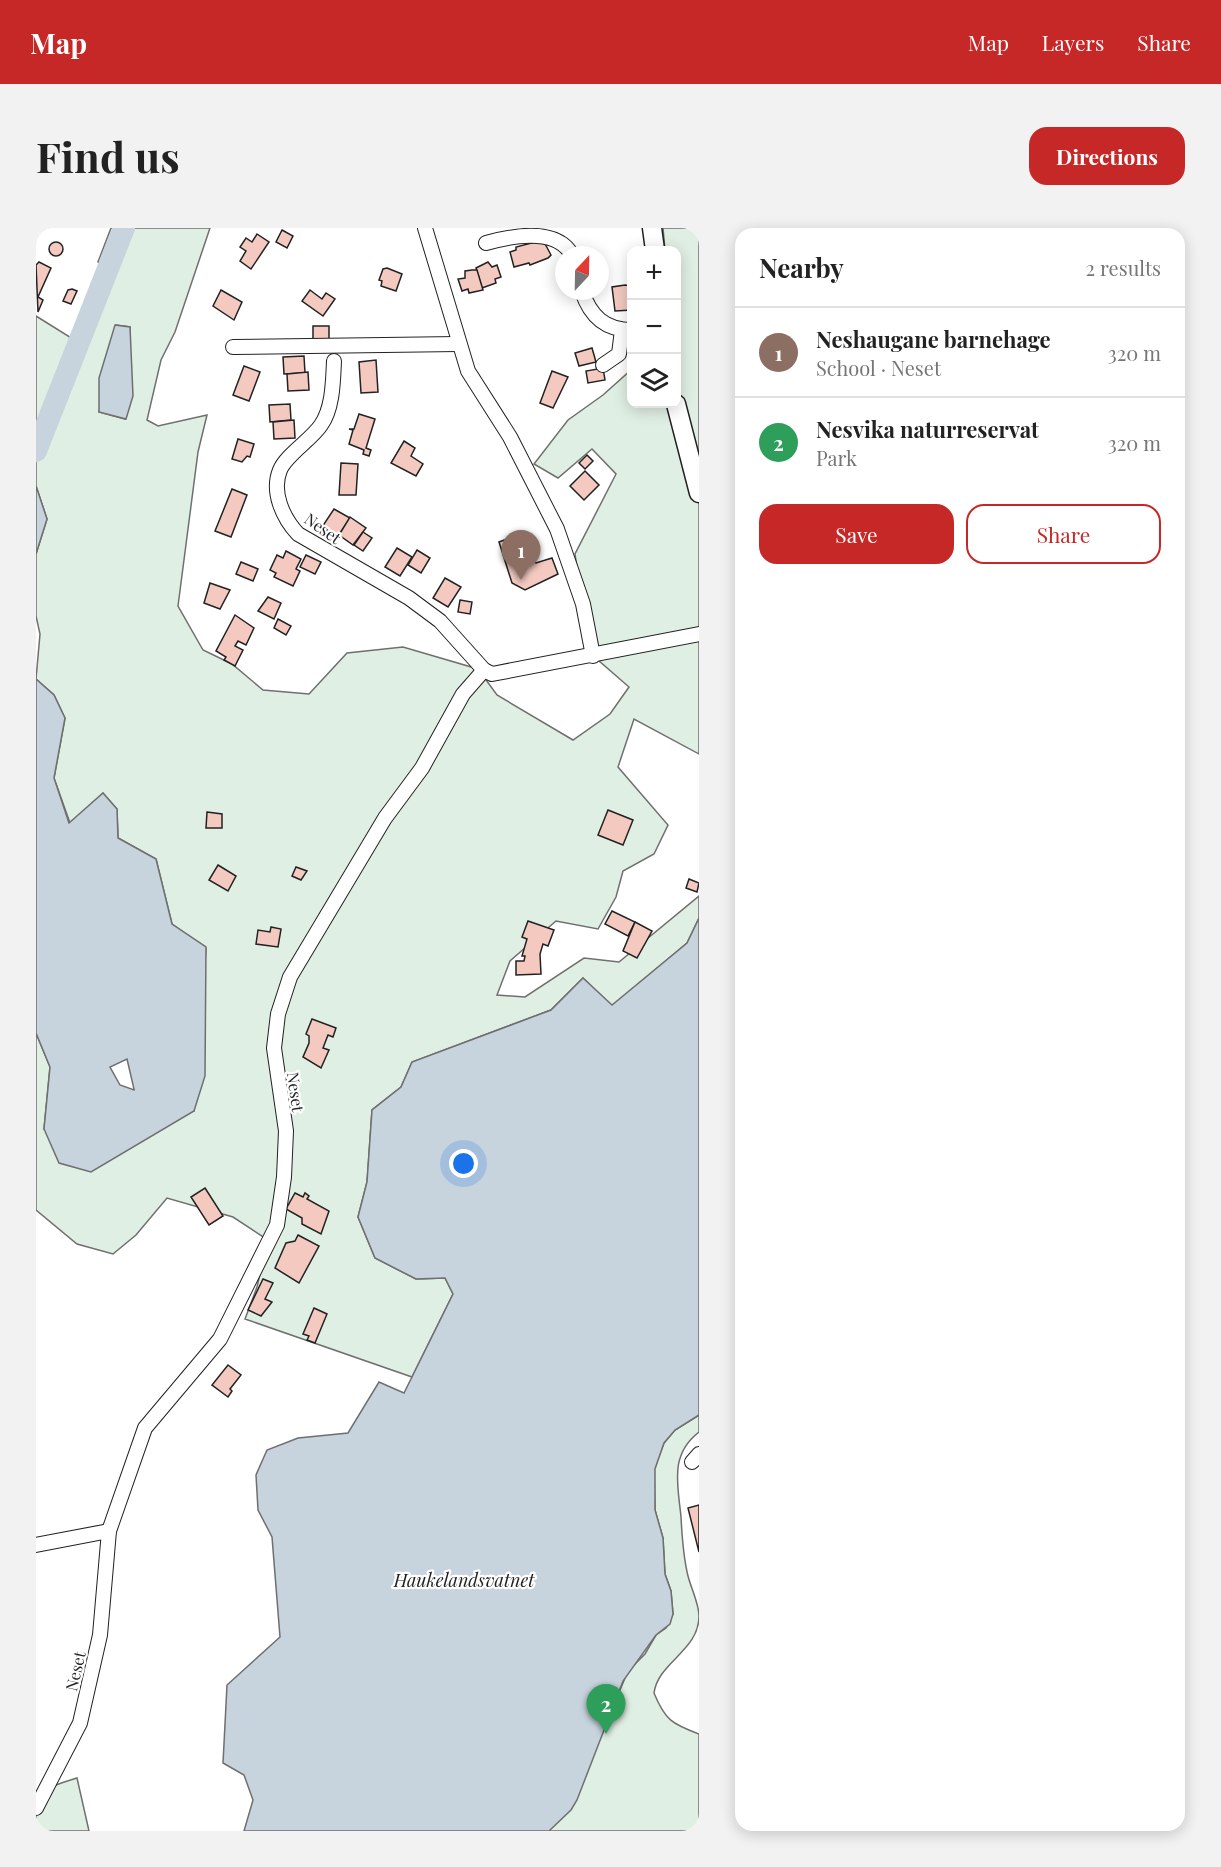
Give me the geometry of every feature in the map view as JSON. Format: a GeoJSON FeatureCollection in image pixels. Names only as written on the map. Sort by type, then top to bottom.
{"type":"FeatureCollection","features":[{"type":"Feature","properties":{"kind":"main road"},"geometry":{"type":"LineString","coordinates":[[652,228],[654,246]]}},
{"type":"Feature","properties":{"kind":"main road"},"geometry":{"type":"LineString","coordinates":[[677,408],[699,493]]}},
{"type":"Feature","properties":{"kind":"street"},"geometry":{"type":"LineString","coordinates":[[425,228],[458,344],[468,371],[510,436],[557,529],[583,604],[593,656]]}},
{"type":"Feature","properties":{"kind":"street"},"geometry":{"type":"LineString","coordinates":[[486,243],[534,230],[557,232],[566,246]]}},
{"type":"Feature","properties":{"kind":"street"},"geometry":{"type":"LineString","coordinates":[[586,300],[595,317],[608,326],[627,330],[619,354],[603,365]]}},
{"type":"Feature","properties":{"kind":"street"},"geometry":{"type":"LineString","coordinates":[[234,347],[458,344]]}},
{"type":"Feature","properties":{"kind":"street","name":"Neset"},"geometry":{"type":"LineString","coordinates":[[36,1808],[80,1723],[100,1635],[109,1531],[145,1428],[220,1339],[277,1225],[285,1177],[286,1131],[274,1048],[278,1014],[290,976],[385,818],[422,768],[464,693],[484,670],[440,621],[409,598],[321,549],[298,534],[286,521],[281,510],[278,487],[280,469],[322,424],[331,393],[334,361]]}},
{"type":"Feature","properties":{"kind":"street"},"geometry":{"type":"LineString","coordinates":[[484,670],[492,674],[699,634]]}},
{"type":"Feature","properties":{"kind":"street"},"geometry":{"type":"LineString","coordinates":[[36,1545],[109,1531]]}},
{"type":"Feature","properties":{"kind":"green space"},"geometry":{"type":"Polygon","coordinates":[[[111,228],[210,228],[175,332],[161,360],[147,420],[158,426],[207,415],[198,452],[178,606],[203,650],[232,664],[263,690],[309,694],[347,653],[403,647],[478,669],[497,695],[573,740],[610,714],[629,687],[590,653],[575,554],[616,474],[592,449],[558,478],[534,464],[568,420],[603,395],[627,374],[627,408],[681,408],[681,246],[665,246],[663,228],[699,228],[699,754],[634,719],[618,767],[668,825],[654,854],[623,871],[616,897],[598,929],[556,921],[510,961],[497,995],[525,997],[584,958],[619,962],[699,896],[699,918],[687,943],[612,1006],[583,978],[551,1010],[412,1062],[401,1087],[372,1110],[367,1182],[358,1217],[375,1258],[416,1279],[445,1278],[453,1294],[412,1377],[245,1319],[257,1287],[268,1240],[233,1217],[167,1198],[136,1235],[113,1254],[77,1244],[36,1210],[36,1033],[50,1067],[44,1129],[194,1111],[206,948],[172,924],[156,859],[118,838],[117,809],[103,793],[70,823],[54,778],[65,718],[54,695],[36,679],[40,634],[36,616],[36,554],[47,519],[36,486],[36,446],[90,336],[113,270],[98,262],[111,228]],[[116,325],[99,412],[125,419],[130,327],[116,325]]]}},
{"type":"Feature","properties":{"kind":"green space"},"geometry":{"type":"Polygon","coordinates":[[[36,316],[73,339],[36,431],[36,316]]]}},
{"type":"Feature","properties":{"kind":"green space"},"geometry":{"type":"Polygon","coordinates":[[[699,1415],[699,1432],[683,1450],[679,1461],[677,1482],[685,1561],[699,1616],[693,1638],[663,1673],[654,1693],[670,1720],[699,1734],[699,1831],[509,1831],[615,1702],[628,1671],[645,1654],[656,1635],[666,1628],[673,1614],[671,1591],[665,1574],[663,1538],[655,1510],[654,1469],[664,1443],[675,1430],[699,1415]]]}},
{"type":"Feature","properties":{"kind":"green space"},"geometry":{"type":"Polygon","coordinates":[[[77,1778],[89,1831],[36,1831],[37,1807],[42,1794],[47,1789],[77,1778]]]}},
{"type":"Feature","properties":{"kind":"water"},"geometry":{"type":"Polygon","coordinates":[[[115,325],[130,327],[133,396],[126,419],[99,412],[99,378],[115,325]]]}},
{"type":"Feature","properties":{"kind":"water"},"geometry":{"type":"Polygon","coordinates":[[[36,486],[47,519],[36,554],[36,486]]]}},
{"type":"Feature","properties":{"kind":"water"},"geometry":{"type":"Polygon","coordinates":[[[36,679],[54,695],[65,718],[54,778],[69,823],[103,793],[117,809],[118,838],[156,859],[172,924],[206,947],[205,1076],[194,1111],[91,1172],[59,1163],[44,1129],[50,1067],[36,1033],[36,679]],[[127,1059],[110,1067],[120,1085],[134,1090],[127,1059]]]}},
{"type":"Feature","properties":{"kind":"water","name":"Haukelandsvatnet"},"geometry":{"type":"Polygon","coordinates":[[[699,918],[699,1415],[675,1430],[664,1443],[655,1469],[655,1510],[663,1538],[665,1574],[671,1591],[673,1614],[670,1624],[656,1635],[623,1681],[577,1800],[571,1810],[549,1831],[244,1831],[253,1800],[244,1775],[223,1763],[227,1685],[280,1637],[272,1537],[258,1510],[256,1475],[267,1450],[298,1438],[348,1433],[379,1382],[404,1393],[453,1294],[445,1278],[416,1279],[375,1258],[358,1217],[367,1182],[372,1110],[401,1087],[412,1062],[551,1010],[583,978],[612,1005],[687,943],[699,918]]]}},
{"type":"Feature","properties":{"kind":"building"},"geometry":{"type":"Polygon","coordinates":[[[282,230],[293,236],[287,248],[276,242],[282,230]]]}},
{"type":"Feature","properties":{"kind":"building"},"geometry":{"type":"Polygon","coordinates":[[[257,234],[269,242],[251,269],[240,261],[246,251],[240,247],[246,238],[252,242],[257,234]]]}},
{"type":"Feature","properties":{"kind":"building"},"geometry":{"type":"Polygon","coordinates":[[[543,240],[551,255],[548,258],[530,265],[529,263],[514,267],[510,252],[516,250],[516,247],[543,240]]]}},
{"type":"Feature","properties":{"kind":"building"},"geometry":{"type":"Polygon","coordinates":[[[56,242],[61,244],[63,249],[61,254],[56,256],[51,254],[49,249],[51,244],[56,242]]]}},
{"type":"Feature","properties":{"kind":"building"},"geometry":{"type":"Polygon","coordinates":[[[39,262],[51,268],[38,297],[43,300],[38,312],[36,265],[39,262]]]}},
{"type":"Feature","properties":{"kind":"building"},"geometry":{"type":"Polygon","coordinates":[[[488,262],[492,267],[497,265],[501,277],[495,279],[496,283],[482,288],[476,268],[488,262]]]}},
{"type":"Feature","properties":{"kind":"building"},"geometry":{"type":"Polygon","coordinates":[[[387,268],[402,274],[396,291],[381,286],[382,281],[379,280],[383,269],[387,268]]]}},
{"type":"Feature","properties":{"kind":"building"},"geometry":{"type":"Polygon","coordinates":[[[477,270],[483,290],[469,293],[468,289],[462,291],[458,279],[465,278],[465,271],[477,270]]]}},
{"type":"Feature","properties":{"kind":"building"},"geometry":{"type":"Polygon","coordinates":[[[627,285],[627,310],[615,311],[612,287],[627,285]]]}},
{"type":"Feature","properties":{"kind":"building"},"geometry":{"type":"Polygon","coordinates":[[[68,290],[77,291],[71,304],[63,301],[68,290]]]}},
{"type":"Feature","properties":{"kind":"building"},"geometry":{"type":"Polygon","coordinates":[[[221,290],[242,302],[234,320],[213,306],[221,290]]]}},
{"type":"Feature","properties":{"kind":"building"},"geometry":{"type":"Polygon","coordinates":[[[310,290],[322,299],[326,293],[335,299],[323,316],[302,301],[310,290]]]}},
{"type":"Feature","properties":{"kind":"building"},"geometry":{"type":"Polygon","coordinates":[[[313,326],[329,326],[329,340],[313,340],[313,326]]]}},
{"type":"Feature","properties":{"kind":"building"},"geometry":{"type":"Polygon","coordinates":[[[592,348],[596,362],[579,366],[575,353],[592,348]]]}},
{"type":"Feature","properties":{"kind":"building"},"geometry":{"type":"Polygon","coordinates":[[[304,356],[305,373],[284,374],[283,357],[304,356]]]}},
{"type":"Feature","properties":{"kind":"building"},"geometry":{"type":"Polygon","coordinates":[[[376,360],[378,392],[361,393],[359,362],[376,360]]]}},
{"type":"Feature","properties":{"kind":"building"},"geometry":{"type":"Polygon","coordinates":[[[244,366],[260,372],[249,401],[233,395],[244,366]]]}},
{"type":"Feature","properties":{"kind":"building"},"geometry":{"type":"Polygon","coordinates":[[[603,368],[605,380],[588,383],[586,371],[603,368]]]}},
{"type":"Feature","properties":{"kind":"building"},"geometry":{"type":"Polygon","coordinates":[[[552,371],[568,377],[553,408],[540,403],[552,371]]]}},
{"type":"Feature","properties":{"kind":"building"},"geometry":{"type":"Polygon","coordinates":[[[308,372],[309,390],[288,391],[287,374],[308,372]]]}},
{"type":"Feature","properties":{"kind":"building"},"geometry":{"type":"Polygon","coordinates":[[[290,404],[291,420],[270,422],[269,405],[290,404]]]}},
{"type":"Feature","properties":{"kind":"building"},"geometry":{"type":"Polygon","coordinates":[[[359,414],[375,419],[366,448],[371,450],[369,456],[363,454],[364,450],[349,444],[353,430],[349,429],[354,429],[359,414]]]}},
{"type":"Feature","properties":{"kind":"building"},"geometry":{"type":"Polygon","coordinates":[[[294,420],[295,438],[274,439],[273,422],[294,420]]]}},
{"type":"Feature","properties":{"kind":"building"},"geometry":{"type":"Polygon","coordinates":[[[238,439],[254,444],[250,457],[247,456],[242,462],[232,459],[238,439]]]}},
{"type":"Feature","properties":{"kind":"building"},"geometry":{"type":"Polygon","coordinates":[[[404,441],[415,448],[411,456],[423,464],[416,476],[391,463],[404,441]]]}},
{"type":"Feature","properties":{"kind":"building"},"geometry":{"type":"Polygon","coordinates":[[[587,455],[593,461],[585,469],[579,463],[587,455]]]}},
{"type":"Feature","properties":{"kind":"building"},"geometry":{"type":"Polygon","coordinates":[[[341,463],[358,464],[356,495],[339,495],[341,463]]]}},
{"type":"Feature","properties":{"kind":"building"},"geometry":{"type":"Polygon","coordinates":[[[585,471],[599,485],[584,500],[570,486],[585,471]]]}},
{"type":"Feature","properties":{"kind":"building"},"geometry":{"type":"Polygon","coordinates":[[[232,489],[247,495],[231,537],[215,531],[232,489]]]}},
{"type":"Feature","properties":{"kind":"building"},"geometry":{"type":"Polygon","coordinates":[[[334,509],[350,518],[337,538],[322,527],[334,509]]]}},
{"type":"Feature","properties":{"kind":"building"},"geometry":{"type":"Polygon","coordinates":[[[350,517],[366,528],[353,545],[339,535],[350,517]]]}},
{"type":"Feature","properties":{"kind":"building"},"geometry":{"type":"Polygon","coordinates":[[[363,532],[372,538],[363,551],[354,545],[363,532]]]}},
{"type":"Feature","properties":{"kind":"building"},"geometry":{"type":"Polygon","coordinates":[[[515,536],[525,558],[536,563],[552,558],[558,574],[525,590],[512,583],[499,542],[515,536]]]}},
{"type":"Feature","properties":{"kind":"building"},"geometry":{"type":"Polygon","coordinates":[[[397,548],[412,557],[400,576],[385,567],[397,548]]]}},
{"type":"Feature","properties":{"kind":"building"},"geometry":{"type":"Polygon","coordinates":[[[417,550],[430,558],[421,573],[408,565],[417,550]]]}},
{"type":"Feature","properties":{"kind":"building"},"geometry":{"type":"Polygon","coordinates":[[[286,551],[301,559],[296,569],[300,571],[293,586],[274,577],[276,573],[270,570],[277,555],[283,558],[286,551]]]}},
{"type":"Feature","properties":{"kind":"building"},"geometry":{"type":"Polygon","coordinates":[[[306,555],[321,562],[315,574],[300,567],[306,555]]]}},
{"type":"Feature","properties":{"kind":"building"},"geometry":{"type":"Polygon","coordinates":[[[241,562],[258,569],[253,581],[236,574],[241,562]]]}},
{"type":"Feature","properties":{"kind":"building"},"geometry":{"type":"Polygon","coordinates":[[[445,578],[461,587],[448,607],[433,598],[445,578]]]}},
{"type":"Feature","properties":{"kind":"building"},"geometry":{"type":"Polygon","coordinates":[[[210,583],[230,590],[220,609],[204,603],[210,583]]]}},
{"type":"Feature","properties":{"kind":"building"},"geometry":{"type":"Polygon","coordinates":[[[268,597],[281,603],[274,619],[258,611],[268,597]]]}},
{"type":"Feature","properties":{"kind":"building"},"geometry":{"type":"Polygon","coordinates":[[[460,600],[472,602],[470,614],[458,612],[460,600]]]}},
{"type":"Feature","properties":{"kind":"building"},"geometry":{"type":"Polygon","coordinates":[[[235,615],[254,628],[246,645],[238,641],[235,646],[243,650],[235,666],[224,660],[226,657],[216,651],[235,615]]]}},
{"type":"Feature","properties":{"kind":"building"},"geometry":{"type":"Polygon","coordinates":[[[278,619],[291,626],[286,635],[274,628],[278,619]]]}},
{"type":"Feature","properties":{"kind":"building"},"geometry":{"type":"Polygon","coordinates":[[[608,810],[633,820],[623,845],[598,835],[608,810]]]}},
{"type":"Feature","properties":{"kind":"building"},"geometry":{"type":"Polygon","coordinates":[[[207,812],[222,814],[222,828],[206,828],[207,812]]]}},
{"type":"Feature","properties":{"kind":"building"},"geometry":{"type":"Polygon","coordinates":[[[218,865],[236,876],[228,891],[209,880],[218,865]]]}},
{"type":"Feature","properties":{"kind":"building"},"geometry":{"type":"Polygon","coordinates":[[[296,867],[307,871],[301,880],[292,876],[296,867]]]}},
{"type":"Feature","properties":{"kind":"building"},"geometry":{"type":"Polygon","coordinates":[[[689,879],[699,883],[697,892],[686,888],[689,879]]]}},
{"type":"Feature","properties":{"kind":"building"},"geometry":{"type":"Polygon","coordinates":[[[612,911],[635,922],[628,936],[605,924],[612,911]]]}},
{"type":"Feature","properties":{"kind":"building"},"geometry":{"type":"Polygon","coordinates":[[[528,921],[554,930],[548,946],[543,944],[540,954],[541,974],[516,975],[516,961],[524,961],[525,956],[522,956],[527,939],[522,937],[528,921]]]}},
{"type":"Feature","properties":{"kind":"building"},"geometry":{"type":"Polygon","coordinates":[[[635,922],[652,931],[637,958],[623,951],[635,922]]]}},
{"type":"Feature","properties":{"kind":"building"},"geometry":{"type":"Polygon","coordinates":[[[271,927],[281,929],[278,947],[256,944],[258,930],[270,932],[271,927]]]}},
{"type":"Feature","properties":{"kind":"building"},"geometry":{"type":"Polygon","coordinates":[[[312,1019],[336,1028],[333,1037],[328,1035],[323,1048],[329,1050],[321,1068],[303,1057],[309,1043],[309,1036],[306,1034],[312,1019]]]}},
{"type":"Feature","properties":{"kind":"building"},"geometry":{"type":"Polygon","coordinates":[[[205,1188],[223,1216],[209,1225],[191,1197],[205,1188]]]}},
{"type":"Feature","properties":{"kind":"building"},"geometry":{"type":"Polygon","coordinates":[[[295,1193],[303,1197],[305,1193],[309,1196],[307,1199],[329,1211],[321,1234],[302,1224],[302,1218],[286,1209],[295,1193]]]}},
{"type":"Feature","properties":{"kind":"building"},"geometry":{"type":"Polygon","coordinates":[[[298,1235],[319,1246],[299,1283],[275,1268],[286,1243],[295,1241],[298,1235]]]}},
{"type":"Feature","properties":{"kind":"building"},"geometry":{"type":"Polygon","coordinates":[[[263,1279],[273,1283],[265,1299],[272,1302],[261,1316],[248,1310],[263,1279]]]}},
{"type":"Feature","properties":{"kind":"building"},"geometry":{"type":"Polygon","coordinates":[[[314,1308],[327,1314],[315,1343],[307,1340],[309,1336],[303,1334],[314,1308]]]}},
{"type":"Feature","properties":{"kind":"building"},"geometry":{"type":"Polygon","coordinates":[[[228,1365],[241,1375],[230,1389],[232,1391],[228,1397],[212,1385],[228,1365]]]}},
{"type":"Feature","properties":{"kind":"building"},"geometry":{"type":"Polygon","coordinates":[[[699,1505],[699,1552],[688,1508],[699,1505]]]}},
{"type":"Feature","properties":{"kind":"waterway"},"geometry":{"type":"LineString","coordinates":[[36,451],[124,228]]}},
{"type":"Feature","properties":{"kind":"place","name":"Neshaugane barnehage"},"geometry":{"type":"Point","coordinates":[521,580]}},
{"type":"Feature","properties":{"kind":"place","name":"Nesvika naturreservat"},"geometry":{"type":"Point","coordinates":[606,1734]}}]}
